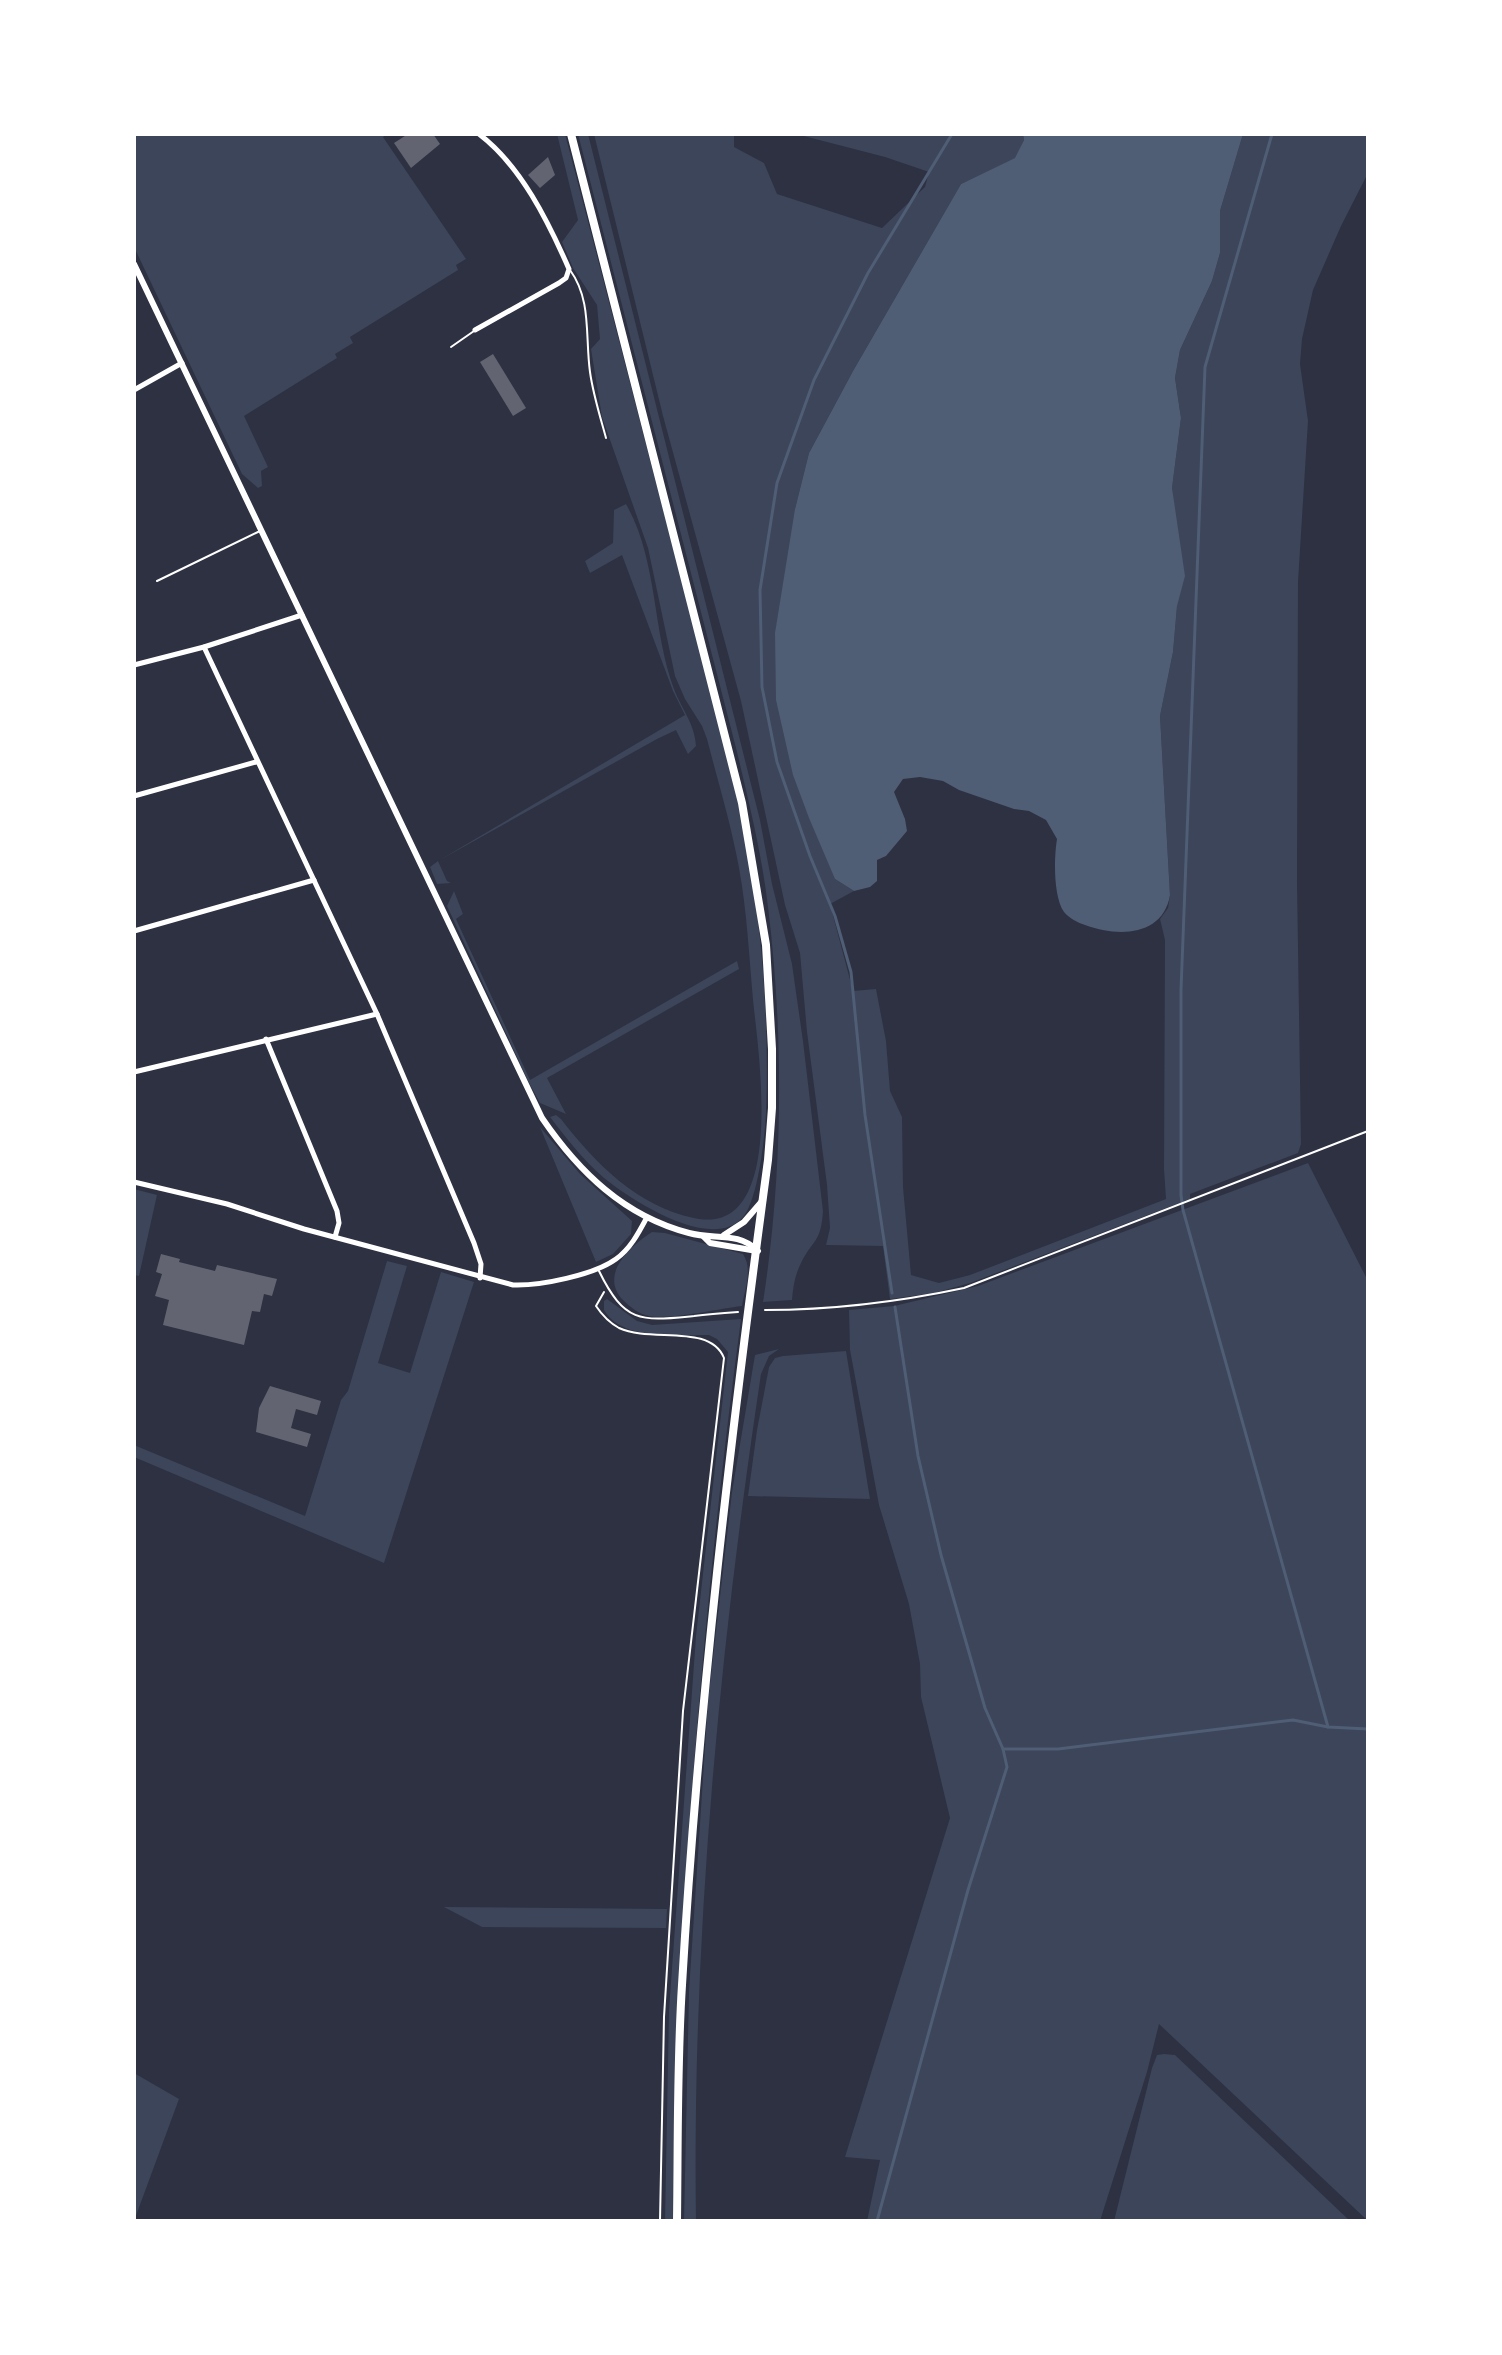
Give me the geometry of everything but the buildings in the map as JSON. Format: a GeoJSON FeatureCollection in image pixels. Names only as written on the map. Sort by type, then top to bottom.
{"type":"FeatureCollection","features":[{"type":"Feature","properties":{"kind":"main road"},"geometry":{"type":"LineString","coordinates":[[571,134],[650,433],[742,803],[766,945],[770,1013],[772,1108],[758,1251],[719,1543],[694,1791],[682,1986],[677,2221]]}},
{"type":"Feature","properties":{"kind":"street"},"geometry":{"type":"LineString","coordinates":[[475,330],[559,283],[566,278],[569,269],[540,210],[507,162],[479,134]]}},
{"type":"Feature","properties":{"kind":"street"},"geometry":{"type":"LineString","coordinates":[[134,264],[542,1118],[577,1165],[603,1189],[646,1219],[704,1237],[722,1235],[748,1241],[758,1251]]}},
{"type":"Feature","properties":{"kind":"street"},"geometry":{"type":"LineString","coordinates":[[134,390],[183,363]]}},
{"type":"Feature","properties":{"kind":"street"},"geometry":{"type":"LineString","coordinates":[[134,665],[204,647],[302,615]]}},
{"type":"Feature","properties":{"kind":"street"},"geometry":{"type":"LineString","coordinates":[[204,647],[377,1014],[474,1243],[481,1264],[480,1278]]}},
{"type":"Feature","properties":{"kind":"street"},"geometry":{"type":"LineString","coordinates":[[134,796],[256,762]]}},
{"type":"Feature","properties":{"kind":"street"},"geometry":{"type":"LineString","coordinates":[[134,931],[314,880]]}},
{"type":"Feature","properties":{"kind":"street"},"geometry":{"type":"LineString","coordinates":[[134,1072],[377,1014]]}},
{"type":"Feature","properties":{"kind":"street"},"geometry":{"type":"LineString","coordinates":[[266,1039],[337,1211],[339,1223],[335,1237]]}},
{"type":"Feature","properties":{"kind":"street"},"geometry":{"type":"LineString","coordinates":[[134,1182],[227,1204],[244,1212],[480,1278],[527,1286],[598,1268],[616,1259],[646,1219]]}},
{"type":"Feature","properties":{"kind":"street"},"geometry":{"type":"LineString","coordinates":[[722,1235],[744,1222],[763,1200]]}},
{"type":"Feature","properties":{"kind":"street"},"geometry":{"type":"LineString","coordinates":[[704,1237],[710,1243],[758,1251]]}},
{"type":"Feature","properties":{"kind":"lane"},"geometry":{"type":"LineString","coordinates":[[569,269],[576,278],[584,303],[590,374],[606,438]]}},
{"type":"Feature","properties":{"kind":"lane"},"geometry":{"type":"LineString","coordinates":[[451,347],[475,330]]}},
{"type":"Feature","properties":{"kind":"lane"},"geometry":{"type":"LineString","coordinates":[[157,581],[261,531]]}},
{"type":"Feature","properties":{"kind":"lane"},"geometry":{"type":"LineString","coordinates":[[765,1310],[900,1302],[964,1288],[1368,1131]]}},
{"type":"Feature","properties":{"kind":"lane"},"geometry":{"type":"LineString","coordinates":[[598,1268],[607,1287],[635,1316],[650,1320],[738,1312]]}},
{"type":"Feature","properties":{"kind":"path"},"geometry":{"type":"LineString","coordinates":[[607,1287],[596,1306],[618,1328],[642,1335],[709,1340],[720,1349],[724,1358],[681,1742],[664,2017],[660,2221]]}},
{"type":"Feature","properties":{"kind":"shaded area"},"geometry":{"type":"Polygon","coordinates":[[[134,134],[387,134],[383,137],[466,259],[456,265],[458,270],[350,337],[353,343],[335,354],[337,358],[244,416],[268,467],[261,471],[262,486],[258,488],[242,474],[134,247],[134,134]]]}},
{"type":"Feature","properties":{"kind":"shaded area"},"geometry":{"type":"Polygon","coordinates":[[[557,134],[565,134],[709,684],[738,803],[753,883],[763,968],[766,1113],[753,1197],[743,1217],[729,1227],[712,1229],[693,1226],[652,1210],[604,1178],[550,1117],[556,1115],[561,1119],[603,1167],[636,1193],[654,1204],[694,1218],[724,1217],[744,1200],[755,1171],[761,1136],[759,1058],[739,868],[707,739],[675,676],[648,548],[602,417],[591,349],[600,339],[597,305],[573,268],[562,242],[578,220],[557,134]]]}},
{"type":"Feature","properties":{"kind":"shaded area"},"geometry":{"type":"Polygon","coordinates":[[[578,134],[588,134],[760,820],[792,964],[823,1211],[818,1235],[797,1272],[792,1300],[763,1302],[778,1155],[779,1055],[768,907],[755,829],[578,134]]]}},
{"type":"Feature","properties":{"kind":"shaded area"},"geometry":{"type":"Polygon","coordinates":[[[594,134],[734,134],[734,147],[764,163],[777,194],[882,228],[925,187],[929,172],[796,134],[1023,134],[1024,140],[1016,158],[961,184],[809,453],[795,509],[835,879],[854,891],[830,904],[853,991],[876,989],[886,1041],[890,1091],[902,1117],[903,1187],[911,1275],[939,1283],[970,1275],[1166,1199],[1165,940],[1160,919],[1168,908],[1170,895],[1160,716],[1173,652],[1177,606],[1172,488],[1181,418],[1175,378],[1180,350],[1212,281],[1220,253],[1220,211],[1243,134],[1368,134],[1368,173],[1313,290],[1300,364],[1308,421],[1298,582],[1297,881],[1301,1144],[1298,1153],[1190,1194],[1190,1199],[970,1283],[934,1293],[890,1299],[883,1246],[826,1245],[830,1228],[827,1185],[800,953],[785,905],[741,701],[663,416],[594,134]]]}},
{"type":"Feature","properties":{"kind":"shaded area"},"geometry":{"type":"Polygon","coordinates":[[[1023,134],[1243,134],[1220,211],[1220,253],[1212,281],[1180,350],[1175,378],[1181,418],[1172,488],[1185,576],[1177,606],[1173,652],[1160,716],[1170,895],[1166,909],[1158,919],[1148,926],[1124,932],[1098,929],[1077,922],[1064,912],[1056,887],[1057,839],[1046,820],[1029,811],[959,790],[943,781],[920,777],[903,779],[894,792],[907,831],[886,856],[877,860],[877,881],[870,887],[854,891],[835,879],[793,775],[776,700],[775,633],[795,509],[809,453],[961,184],[1015,158],[1024,140],[1023,134]]]}},
{"type":"Feature","properties":{"kind":"shaded area"},"geometry":{"type":"Polygon","coordinates":[[[626,504],[644,548],[667,666],[693,730],[696,746],[688,754],[676,730],[438,861],[685,715],[622,555],[590,573],[585,561],[613,543],[614,510],[626,504]]]}},
{"type":"Feature","properties":{"kind":"shaded area"},"geometry":{"type":"Polygon","coordinates":[[[438,861],[447,881],[451,883],[437,884],[430,867],[438,861]]]}},
{"type":"Feature","properties":{"kind":"shaded area"},"geometry":{"type":"Polygon","coordinates":[[[454,891],[463,914],[456,919],[530,1080],[737,961],[739,969],[547,1078],[566,1114],[540,1103],[528,1081],[447,906],[454,891]]]}},
{"type":"Feature","properties":{"kind":"shaded area"},"geometry":{"type":"Polygon","coordinates":[[[540,1127],[580,1174],[632,1221],[631,1234],[613,1254],[596,1262],[540,1127]]]}},
{"type":"Feature","properties":{"kind":"shaded area"},"geometry":{"type":"Polygon","coordinates":[[[1308,1163],[1368,1281],[1368,2221],[1159,2024],[1100,2221],[867,2221],[880,2160],[845,2157],[950,1818],[921,1697],[920,1664],[909,1604],[879,1505],[850,1350],[849,1310],[894,1306],[978,1286],[1308,1163]]]}},
{"type":"Feature","properties":{"kind":"shaded area"},"geometry":{"type":"Polygon","coordinates":[[[134,1189],[157,1195],[139,1276],[134,1275],[134,1189]]]}},
{"type":"Feature","properties":{"kind":"shaded area"},"geometry":{"type":"Polygon","coordinates":[[[652,1232],[743,1254],[748,1273],[742,1306],[659,1317],[642,1314],[629,1305],[616,1291],[616,1271],[634,1245],[652,1232]]]}},
{"type":"Feature","properties":{"kind":"shaded area"},"geometry":{"type":"Polygon","coordinates":[[[387,1261],[407,1266],[378,1363],[410,1373],[441,1272],[474,1282],[384,1563],[134,1457],[134,1445],[305,1516],[341,1400],[348,1391],[387,1261]]]}},
{"type":"Feature","properties":{"kind":"shaded area"},"geometry":{"type":"Polygon","coordinates":[[[607,1299],[637,1321],[652,1325],[741,1319],[703,1658],[692,1795],[681,1952],[673,2221],[665,2221],[669,2010],[696,1636],[728,1352],[709,1335],[651,1334],[624,1327],[612,1320],[604,1310],[607,1299]]]}},
{"type":"Feature","properties":{"kind":"shaded area"},"geometry":{"type":"Polygon","coordinates":[[[779,1349],[769,1356],[761,1374],[721,1690],[711,1796],[699,2008],[696,2221],[684,2221],[689,1991],[708,1702],[732,1492],[755,1355],[779,1349]]]}},
{"type":"Feature","properties":{"kind":"shaded area"},"geometry":{"type":"Polygon","coordinates":[[[846,1351],[870,1499],[748,1496],[769,1367],[775,1358],[846,1351]]]}},
{"type":"Feature","properties":{"kind":"shaded area"},"geometry":{"type":"Polygon","coordinates":[[[444,1907],[667,1909],[666,1928],[482,1927],[444,1907]]]}},
{"type":"Feature","properties":{"kind":"shaded area"},"geometry":{"type":"Polygon","coordinates":[[[1157,2055],[1175,2055],[1350,2221],[1114,2221],[1152,2068],[1157,2055]]]}},
{"type":"Feature","properties":{"kind":"shaded area"},"geometry":{"type":"Polygon","coordinates":[[[134,2073],[179,2099],[134,2221],[134,2073]]]}},
{"type":"Feature","properties":{"kind":"waterway"},"geometry":{"type":"LineString","coordinates":[[892,1293],[865,1115],[851,972],[835,916],[777,762],[762,687],[760,590],[777,483],[814,380],[868,273],[952,134]]}},
{"type":"Feature","properties":{"kind":"waterway"},"geometry":{"type":"LineString","coordinates":[[1272,134],[1205,367],[1181,990],[1181,1195],[1328,1727]]}},
{"type":"Feature","properties":{"kind":"waterway"},"geometry":{"type":"LineString","coordinates":[[895,1307],[918,1456],[941,1555],[985,1708],[1003,1749]]}},
{"type":"Feature","properties":{"kind":"waterway"},"geometry":{"type":"LineString","coordinates":[[877,2221],[968,1890],[1007,1767],[1003,1749],[1058,1749],[1293,1720],[1328,1727],[1368,1729]]}}]}
